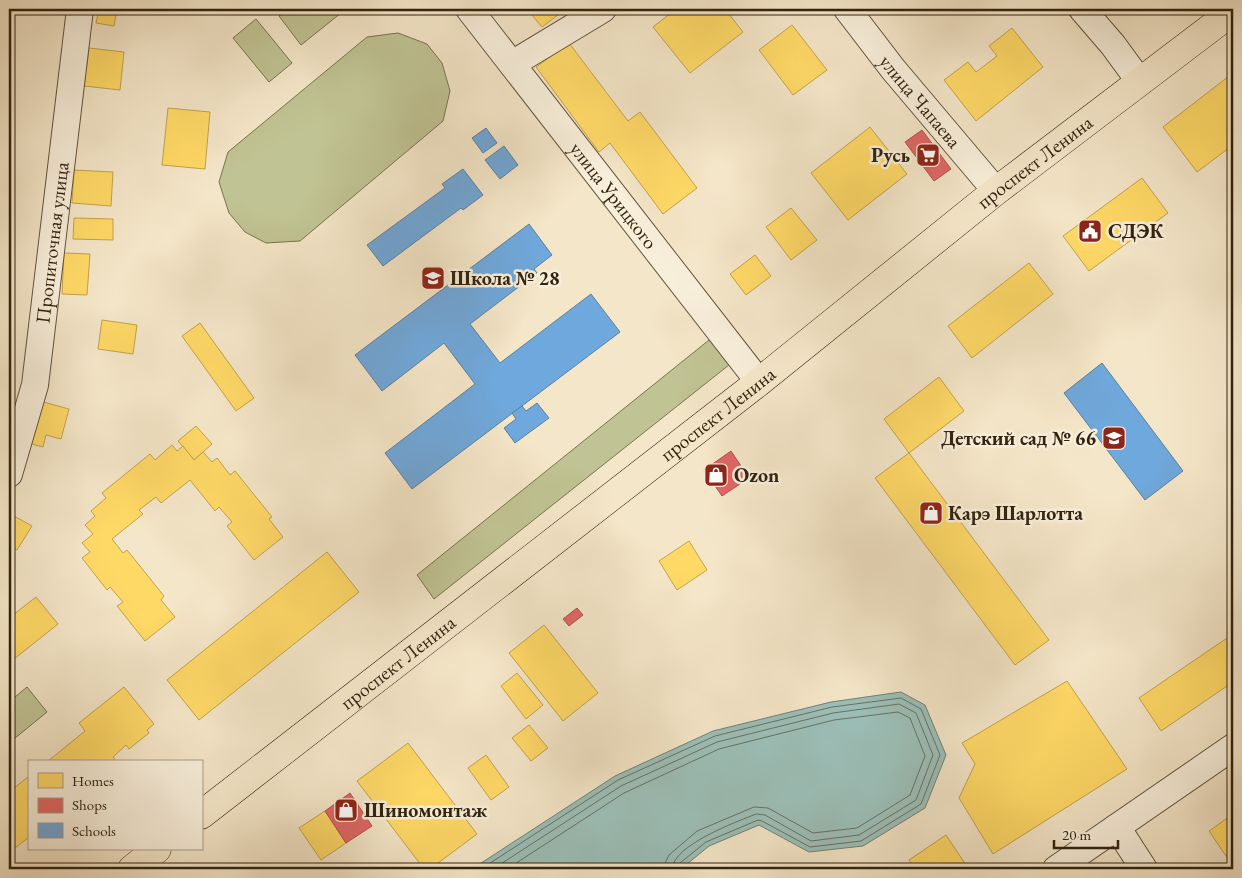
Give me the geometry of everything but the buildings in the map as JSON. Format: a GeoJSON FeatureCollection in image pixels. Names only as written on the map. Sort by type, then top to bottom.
{"type":"FeatureCollection","features":[{"type":"Feature","properties":{"kind":"main road","name":"проспект Ленина"},"geometry":{"type":"LineString","coordinates":[[202,814],[759,382],[996,191],[1233,11]]}},
{"type":"Feature","properties":{"kind":"main road"},"geometry":{"type":"LineString","coordinates":[[132,869],[156,850]]}},
{"type":"Feature","properties":{"kind":"street","name":"Пропиточная улица"},"geometry":{"type":"LineString","coordinates":[[9,474],[35,385],[80,9]]}},
{"type":"Feature","properties":{"kind":"street","name":"улица Урицкого"},"geometry":{"type":"LineString","coordinates":[[469,9],[759,382]]}},
{"type":"Feature","properties":{"kind":"street"},"geometry":{"type":"LineString","coordinates":[[512,64],[603,9]]}},
{"type":"Feature","properties":{"kind":"street","name":"улица Чапаева"},"geometry":{"type":"LineString","coordinates":[[847,9],[893,69],[996,191]]}},
{"type":"Feature","properties":{"kind":"street"},"geometry":{"type":"LineString","coordinates":[[1082,9],[1113,45],[1140,82]]}},
{"type":"Feature","properties":{"kind":"street"},"geometry":{"type":"LineString","coordinates":[[1056,869],[1233,747]]}},
{"type":"Feature","properties":{"kind":"street"},"geometry":{"type":"LineString","coordinates":[[1117,827],[1144,869]]}},
{"type":"Feature","properties":{"kind":"green space"},"geometry":{"type":"Polygon","coordinates":[[[289,9],[346,9],[301,45],[279,16],[289,9]]]}},
{"type":"Feature","properties":{"kind":"green space"},"geometry":{"type":"Polygon","coordinates":[[[256,19],[292,63],[269,82],[233,38],[256,19]]]}},
{"type":"Feature","properties":{"kind":"green space"},"geometry":{"type":"Polygon","coordinates":[[[398,33],[427,44],[442,63],[450,91],[443,121],[300,241],[266,243],[245,232],[229,213],[219,182],[228,152],[367,37],[398,33]]]}},
{"type":"Feature","properties":{"kind":"green space"},"geometry":{"type":"Polygon","coordinates":[[[714,336],[734,361],[434,599],[417,575],[714,336]]]}},
{"type":"Feature","properties":{"kind":"green space"},"geometry":{"type":"Polygon","coordinates":[[[27,687],[47,712],[9,743],[9,702],[27,687]]]}},
{"type":"Feature","properties":{"kind":"water"},"geometry":{"type":"Polygon","coordinates":[[[901,692],[925,705],[946,755],[925,808],[863,846],[809,852],[759,825],[709,846],[681,869],[472,869],[615,776],[713,731],[831,702],[901,692]]]}},
{"type":"Feature","properties":{"kind":"place","name":"Русь"},"geometry":{"type":"Point","coordinates":[928,155]}},
{"type":"Feature","properties":{"kind":"place","name":"СДЭК"},"geometry":{"type":"Point","coordinates":[1090,231]}},
{"type":"Feature","properties":{"kind":"place","name":"Школа № 28"},"geometry":{"type":"Point","coordinates":[433,278]}},
{"type":"Feature","properties":{"kind":"place","name":"Детский сад № 66"},"geometry":{"type":"Point","coordinates":[1114,438]}},
{"type":"Feature","properties":{"kind":"place","name":"Ozon"},"geometry":{"type":"Point","coordinates":[716,475]}},
{"type":"Feature","properties":{"kind":"place","name":"Карэ Шарлотта"},"geometry":{"type":"Point","coordinates":[931,513]}},
{"type":"Feature","properties":{"kind":"place","name":"Шиномонтаж"},"geometry":{"type":"Point","coordinates":[346,810]}}]}
